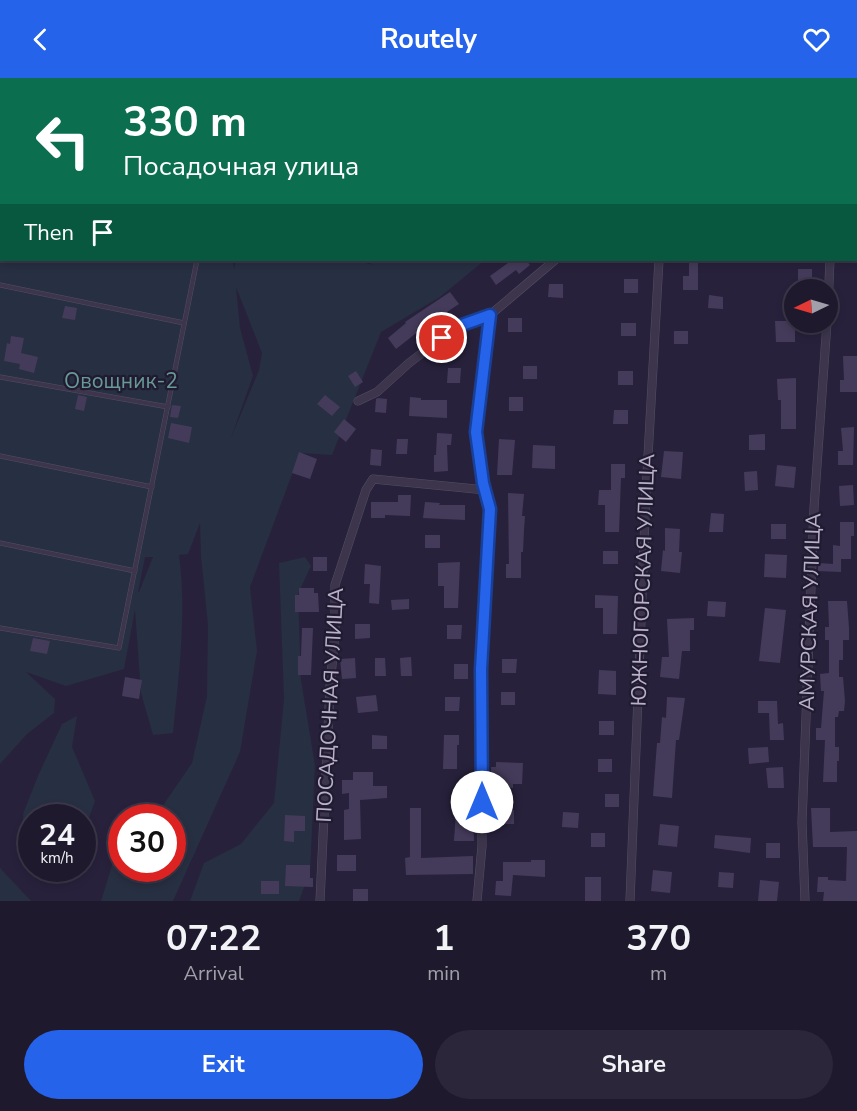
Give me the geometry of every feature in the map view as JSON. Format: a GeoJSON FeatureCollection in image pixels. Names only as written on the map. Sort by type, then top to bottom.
{"type":"FeatureCollection","features":[{"type":"Feature","properties":{"kind":"street"},"geometry":{"type":"LineString","coordinates":[[358,401],[378,392],[409,363],[459,326],[490,315],[554,261]]}},
{"type":"Feature","properties":{"kind":"street","name":"ЮЖНОГОРСКАЯ УЛИЦА"},"geometry":{"type":"LineString","coordinates":[[630,901],[646,492],[659,261]]}},
{"type":"Feature","properties":{"kind":"street"},"geometry":{"type":"LineString","coordinates":[[830,279],[831,261]]}},
{"type":"Feature","properties":{"kind":"street"},"geometry":{"type":"LineString","coordinates":[[477,901],[482,846],[481,669],[490,509],[476,432],[490,315]]}},
{"type":"Feature","properties":{"kind":"street","name":"АМУРСКАЯ УЛИЦА"},"geometry":{"type":"LineString","coordinates":[[806,901],[802,822],[813,508],[826,333]]}},
{"type":"Feature","properties":{"kind":"street","name":"ПОСАДОЧНАЯ УЛИЦА"},"geometry":{"type":"LineString","coordinates":[[320,901],[330,687],[335,632],[335,585],[366,490],[373,479],[486,490]]}},
{"type":"Feature","properties":{"kind":"lane"},"geometry":{"type":"LineString","coordinates":[[0,628],[119,648],[197,261]]}},
{"type":"Feature","properties":{"kind":"lane"},"geometry":{"type":"LineString","coordinates":[[0,285],[184,323]]}},
{"type":"Feature","properties":{"kind":"lane"},"geometry":{"type":"LineString","coordinates":[[0,376],[168,406]]}},
{"type":"Feature","properties":{"kind":"lane"},"geometry":{"type":"LineString","coordinates":[[0,456],[152,487]]}},
{"type":"Feature","properties":{"kind":"lane"},"geometry":{"type":"LineString","coordinates":[[0,543],[135,571]]}},
{"type":"Feature","properties":{"kind":"green space","name":"Овощник-2"},"geometry":{"type":"Polygon","coordinates":[[[0,261],[233,261],[234,269],[236,261],[359,261],[374,265],[364,261],[484,261],[440,297],[381,332],[332,455],[300,453],[250,587],[257,651],[240,752],[186,872],[186,804],[164,804],[192,763],[207,696],[208,625],[200,523],[188,554],[179,555],[182,621],[173,733],[153,735],[141,693],[135,610],[124,669],[66,686],[26,672],[55,699],[54,713],[27,734],[0,764],[0,261]],[[236,287],[240,328],[253,376],[231,438],[259,370],[262,353],[236,287]],[[145,557],[139,592],[153,557],[145,557]]]}},
{"type":"Feature","properties":{"kind":"green space"},"geometry":{"type":"Polygon","coordinates":[[[305,557],[311,566],[298,594],[301,680],[315,765],[310,872],[299,901],[190,901],[204,863],[241,844],[274,803],[284,699],[279,563],[305,557]]]}},
{"type":"Feature","properties":{"kind":"green space"},"geometry":{"type":"Polygon","coordinates":[[[77,716],[72,747],[95,801],[94,804],[27,804],[38,776],[62,724],[77,716]]]}},
{"type":"Feature","properties":{"kind":"green space"},"geometry":{"type":"Polygon","coordinates":[[[0,868],[31,901],[0,901],[0,868]]]}},
{"type":"Feature","properties":{"kind":"green space"},"geometry":{"type":"Polygon","coordinates":[[[108,878],[108,882],[182,882],[173,901],[101,901],[108,878]]]}},
{"type":"Feature","properties":{"kind":"building"},"geometry":{"type":"Polygon","coordinates":[[[511,261],[527,261],[530,265],[519,274],[516,270],[496,285],[490,276],[511,261]]]}},
{"type":"Feature","properties":{"kind":"building"},"geometry":{"type":"Polygon","coordinates":[[[689,261],[698,261],[698,290],[683,290],[683,276],[689,276],[689,261]]]}},
{"type":"Feature","properties":{"kind":"building"},"geometry":{"type":"Polygon","coordinates":[[[798,269],[812,269],[812,279],[798,279],[798,269]]]}},
{"type":"Feature","properties":{"kind":"building"},"geometry":{"type":"Polygon","coordinates":[[[624,279],[638,279],[638,293],[624,293],[624,279]]]}},
{"type":"Feature","properties":{"kind":"building"},"geometry":{"type":"Polygon","coordinates":[[[549,284],[563,284],[563,298],[548,297],[549,284]]]}},
{"type":"Feature","properties":{"kind":"building"},"geometry":{"type":"Polygon","coordinates":[[[450,292],[459,304],[396,349],[388,338],[405,322],[450,292]]]}},
{"type":"Feature","properties":{"kind":"building"},"geometry":{"type":"Polygon","coordinates":[[[709,295],[723,297],[723,309],[708,308],[709,295]]]}},
{"type":"Feature","properties":{"kind":"building"},"geometry":{"type":"Polygon","coordinates":[[[65,306],[77,308],[75,320],[62,318],[65,306]]]}},
{"type":"Feature","properties":{"kind":"building"},"geometry":{"type":"Polygon","coordinates":[[[508,318],[522,318],[522,332],[508,332],[508,318]]]}},
{"type":"Feature","properties":{"kind":"building"},"geometry":{"type":"Polygon","coordinates":[[[775,321],[784,321],[784,333],[795,333],[795,342],[776,342],[775,321]]]}},
{"type":"Feature","properties":{"kind":"building"},"geometry":{"type":"Polygon","coordinates":[[[621,323],[636,323],[636,336],[621,336],[621,323]]]}},
{"type":"Feature","properties":{"kind":"building"},"geometry":{"type":"Polygon","coordinates":[[[674,331],[688,331],[688,344],[674,344],[674,331]]]}},
{"type":"Feature","properties":{"kind":"building"},"geometry":{"type":"Polygon","coordinates":[[[11,336],[24,338],[21,353],[38,357],[34,373],[19,369],[20,364],[4,361],[7,343],[10,344],[11,336]]]}},
{"type":"Feature","properties":{"kind":"building"},"geometry":{"type":"Polygon","coordinates":[[[843,356],[857,356],[857,392],[840,392],[840,380],[844,380],[843,356]]]}},
{"type":"Feature","properties":{"kind":"building"},"geometry":{"type":"Polygon","coordinates":[[[523,366],[537,366],[537,379],[523,379],[523,366]]]}},
{"type":"Feature","properties":{"kind":"building"},"geometry":{"type":"Polygon","coordinates":[[[448,368],[461,368],[460,383],[447,383],[448,368]]]}},
{"type":"Feature","properties":{"kind":"building"},"geometry":{"type":"Polygon","coordinates":[[[356,371],[363,382],[355,387],[348,376],[356,371]]]}},
{"type":"Feature","properties":{"kind":"building"},"geometry":{"type":"Polygon","coordinates":[[[618,371],[633,371],[633,385],[618,385],[618,371]]]}},
{"type":"Feature","properties":{"kind":"building"},"geometry":{"type":"Polygon","coordinates":[[[796,378],[796,429],[781,429],[781,400],[778,400],[777,379],[796,378]]]}},
{"type":"Feature","properties":{"kind":"building"},"geometry":{"type":"Polygon","coordinates":[[[78,395],[87,397],[84,411],[75,409],[78,395]]]}},
{"type":"Feature","properties":{"kind":"building"},"geometry":{"type":"Polygon","coordinates":[[[325,395],[340,407],[332,416],[317,404],[325,395]]]}},
{"type":"Feature","properties":{"kind":"building"},"geometry":{"type":"Polygon","coordinates":[[[410,397],[421,398],[421,400],[447,400],[447,418],[409,416],[410,397]]]}},
{"type":"Feature","properties":{"kind":"building"},"geometry":{"type":"Polygon","coordinates":[[[509,397],[523,397],[523,411],[509,411],[509,397]]]}},
{"type":"Feature","properties":{"kind":"building"},"geometry":{"type":"Polygon","coordinates":[[[378,398],[387,399],[386,413],[375,412],[378,398]]]}},
{"type":"Feature","properties":{"kind":"building"},"geometry":{"type":"Polygon","coordinates":[[[172,405],[181,406],[178,418],[170,417],[172,405]]]}},
{"type":"Feature","properties":{"kind":"building"},"geometry":{"type":"Polygon","coordinates":[[[614,410],[628,410],[628,424],[613,424],[614,410]]]}},
{"type":"Feature","properties":{"kind":"building"},"geometry":{"type":"Polygon","coordinates":[[[344,419],[356,429],[346,442],[334,432],[344,419]]]}},
{"type":"Feature","properties":{"kind":"building"},"geometry":{"type":"Polygon","coordinates":[[[171,423],[192,427],[189,443],[168,438],[171,423]]]}},
{"type":"Feature","properties":{"kind":"building"},"geometry":{"type":"Polygon","coordinates":[[[854,427],[853,465],[838,465],[838,451],[843,451],[841,428],[854,427]]]}},
{"type":"Feature","properties":{"kind":"building"},"geometry":{"type":"Polygon","coordinates":[[[437,433],[452,434],[451,445],[447,445],[448,471],[434,472],[437,433]]]}},
{"type":"Feature","properties":{"kind":"building"},"geometry":{"type":"Polygon","coordinates":[[[765,434],[765,450],[749,450],[749,435],[765,434]]]}},
{"type":"Feature","properties":{"kind":"building"},"geometry":{"type":"Polygon","coordinates":[[[397,439],[408,439],[407,454],[396,454],[397,439]]]}},
{"type":"Feature","properties":{"kind":"building"},"geometry":{"type":"Polygon","coordinates":[[[499,439],[515,440],[512,475],[497,475],[499,439]]]}},
{"type":"Feature","properties":{"kind":"building"},"geometry":{"type":"Polygon","coordinates":[[[533,445],[555,446],[555,469],[532,468],[533,445]]]}},
{"type":"Feature","properties":{"kind":"building"},"geometry":{"type":"Polygon","coordinates":[[[371,449],[382,450],[381,466],[370,465],[371,449]]]}},
{"type":"Feature","properties":{"kind":"building"},"geometry":{"type":"Polygon","coordinates":[[[664,451],[683,452],[681,479],[661,477],[664,451]]]}},
{"type":"Feature","properties":{"kind":"building"},"geometry":{"type":"Polygon","coordinates":[[[299,452],[317,459],[310,479],[292,473],[299,452]]]}},
{"type":"Feature","properties":{"kind":"building"},"geometry":{"type":"Polygon","coordinates":[[[611,464],[625,464],[625,478],[621,478],[619,532],[605,532],[605,505],[598,505],[599,490],[611,490],[611,464]]]}},
{"type":"Feature","properties":{"kind":"building"},"geometry":{"type":"Polygon","coordinates":[[[777,465],[796,467],[794,488],[775,486],[777,465]]]}},
{"type":"Feature","properties":{"kind":"building"},"geometry":{"type":"Polygon","coordinates":[[[757,471],[758,490],[745,491],[744,472],[757,471]]]}},
{"type":"Feature","properties":{"kind":"building"},"geometry":{"type":"Polygon","coordinates":[[[853,485],[854,505],[840,506],[839,486],[853,485]]]}},
{"type":"Feature","properties":{"kind":"building"},"geometry":{"type":"Polygon","coordinates":[[[508,493],[524,494],[521,578],[506,578],[506,564],[509,564],[508,493]]]}},
{"type":"Feature","properties":{"kind":"building"},"geometry":{"type":"Polygon","coordinates":[[[398,495],[411,495],[410,516],[385,515],[385,518],[371,518],[371,502],[398,502],[398,495]]]}},
{"type":"Feature","properties":{"kind":"building"},"geometry":{"type":"Polygon","coordinates":[[[425,502],[440,503],[439,505],[465,505],[465,520],[423,518],[425,502]]]}},
{"type":"Feature","properties":{"kind":"building"},"geometry":{"type":"Polygon","coordinates":[[[711,513],[724,514],[723,532],[709,532],[711,513]]]}},
{"type":"Feature","properties":{"kind":"building"},"geometry":{"type":"Polygon","coordinates":[[[840,522],[854,522],[854,536],[851,536],[851,559],[841,559],[841,572],[818,571],[818,563],[833,564],[833,545],[840,546],[840,522]]]}},
{"type":"Feature","properties":{"kind":"building"},"geometry":{"type":"Polygon","coordinates":[[[771,524],[786,524],[786,539],[771,539],[771,524]]]}},
{"type":"Feature","properties":{"kind":"building"},"geometry":{"type":"Polygon","coordinates":[[[665,528],[680,529],[679,552],[682,552],[680,573],[661,571],[663,550],[665,551],[665,528]]]}},
{"type":"Feature","properties":{"kind":"building"},"geometry":{"type":"Polygon","coordinates":[[[425,535],[440,535],[440,548],[425,548],[425,535]]]}},
{"type":"Feature","properties":{"kind":"building"},"geometry":{"type":"Polygon","coordinates":[[[603,551],[618,551],[618,564],[603,564],[603,551]]]}},
{"type":"Feature","properties":{"kind":"building"},"geometry":{"type":"Polygon","coordinates":[[[765,554],[787,555],[786,578],[764,577],[765,554]]]}},
{"type":"Feature","properties":{"kind":"building"},"geometry":{"type":"Polygon","coordinates":[[[313,557],[327,557],[327,571],[313,571],[313,557]]]}},
{"type":"Feature","properties":{"kind":"building"},"geometry":{"type":"Polygon","coordinates":[[[460,562],[458,608],[444,608],[444,586],[438,586],[438,563],[460,562]]]}},
{"type":"Feature","properties":{"kind":"building"},"geometry":{"type":"Polygon","coordinates":[[[365,564],[381,566],[379,604],[369,603],[370,584],[364,584],[365,564]]]}},
{"type":"Feature","properties":{"kind":"building"},"geometry":{"type":"Polygon","coordinates":[[[299,588],[314,588],[314,593],[318,593],[319,612],[295,612],[295,595],[299,595],[299,588]]]}},
{"type":"Feature","properties":{"kind":"building"},"geometry":{"type":"Polygon","coordinates":[[[595,595],[618,596],[617,634],[603,634],[603,608],[595,608],[595,595]]]}},
{"type":"Feature","properties":{"kind":"building"},"geometry":{"type":"Polygon","coordinates":[[[409,599],[409,609],[392,610],[391,600],[409,599]]]}},
{"type":"Feature","properties":{"kind":"building"},"geometry":{"type":"Polygon","coordinates":[[[708,601],[726,602],[725,617],[707,616],[708,601]]]}},
{"type":"Feature","properties":{"kind":"building"},"geometry":{"type":"Polygon","coordinates":[[[828,601],[847,601],[849,628],[849,640],[843,640],[843,660],[839,660],[839,677],[843,677],[845,701],[844,711],[839,711],[838,717],[835,717],[835,747],[839,747],[837,782],[823,782],[825,740],[816,740],[816,728],[821,728],[824,691],[821,691],[820,674],[829,673],[829,640],[825,640],[825,627],[829,627],[828,601]]]}},
{"type":"Feature","properties":{"kind":"building"},"geometry":{"type":"Polygon","coordinates":[[[765,608],[786,610],[780,663],[759,661],[765,608]]]}},
{"type":"Feature","properties":{"kind":"building"},"geometry":{"type":"Polygon","coordinates":[[[694,618],[694,630],[690,630],[690,651],[682,651],[679,679],[660,677],[662,657],[669,657],[667,619],[694,618]]]}},
{"type":"Feature","properties":{"kind":"building"},"geometry":{"type":"Polygon","coordinates":[[[355,624],[370,624],[370,638],[355,639],[355,624]]]}},
{"type":"Feature","properties":{"kind":"building"},"geometry":{"type":"Polygon","coordinates":[[[447,625],[462,625],[461,639],[447,639],[447,625]]]}},
{"type":"Feature","properties":{"kind":"building"},"geometry":{"type":"Polygon","coordinates":[[[302,628],[313,628],[311,675],[298,675],[302,628]]]}},
{"type":"Feature","properties":{"kind":"building"},"geometry":{"type":"Polygon","coordinates":[[[33,638],[50,641],[47,654],[30,651],[33,638]]]}},
{"type":"Feature","properties":{"kind":"building"},"geometry":{"type":"Polygon","coordinates":[[[411,657],[412,676],[401,676],[400,658],[411,657]]]}},
{"type":"Feature","properties":{"kind":"building"},"geometry":{"type":"Polygon","coordinates":[[[355,658],[356,678],[342,679],[340,659],[355,658]]]}},
{"type":"Feature","properties":{"kind":"building"},"geometry":{"type":"Polygon","coordinates":[[[375,658],[385,658],[386,676],[375,676],[375,658]]]}},
{"type":"Feature","properties":{"kind":"building"},"geometry":{"type":"Polygon","coordinates":[[[502,659],[517,659],[516,673],[502,673],[502,659]]]}},
{"type":"Feature","properties":{"kind":"building"},"geometry":{"type":"Polygon","coordinates":[[[454,664],[468,664],[468,679],[454,679],[454,664]]]}},
{"type":"Feature","properties":{"kind":"building"},"geometry":{"type":"Polygon","coordinates":[[[599,670],[616,671],[616,695],[598,694],[599,670]]]}},
{"type":"Feature","properties":{"kind":"building"},"geometry":{"type":"Polygon","coordinates":[[[125,677],[142,680],[139,699],[122,696],[125,677]]]}},
{"type":"Feature","properties":{"kind":"building"},"geometry":{"type":"Polygon","coordinates":[[[501,692],[515,692],[515,705],[501,705],[501,692]]]}},
{"type":"Feature","properties":{"kind":"building"},"geometry":{"type":"Polygon","coordinates":[[[376,695],[378,711],[358,713],[356,697],[376,695]]]}},
{"type":"Feature","properties":{"kind":"building"},"geometry":{"type":"Polygon","coordinates":[[[445,697],[460,697],[459,711],[445,711],[445,697]]]}},
{"type":"Feature","properties":{"kind":"building"},"geometry":{"type":"Polygon","coordinates":[[[667,697],[685,698],[679,740],[676,740],[672,798],[653,796],[657,743],[660,743],[662,717],[666,718],[667,697]]]}},
{"type":"Feature","properties":{"kind":"building"},"geometry":{"type":"Polygon","coordinates":[[[758,701],[777,701],[778,724],[783,723],[784,740],[770,740],[769,713],[758,713],[758,701]]]}},
{"type":"Feature","properties":{"kind":"building"},"geometry":{"type":"Polygon","coordinates":[[[599,721],[614,721],[614,735],[599,735],[599,721]]]}},
{"type":"Feature","properties":{"kind":"building"},"geometry":{"type":"Polygon","coordinates":[[[372,735],[387,736],[387,749],[372,749],[372,735]]]}},
{"type":"Feature","properties":{"kind":"building"},"geometry":{"type":"Polygon","coordinates":[[[444,735],[459,735],[457,769],[443,769],[444,735]]]}},
{"type":"Feature","properties":{"kind":"building"},"geometry":{"type":"Polygon","coordinates":[[[768,747],[769,762],[749,764],[748,748],[768,747]]]}},
{"type":"Feature","properties":{"kind":"building"},"geometry":{"type":"Polygon","coordinates":[[[598,759],[612,759],[612,772],[598,772],[598,759]]]}},
{"type":"Feature","properties":{"kind":"building"},"geometry":{"type":"Polygon","coordinates":[[[496,762],[523,763],[522,784],[513,784],[513,788],[500,787],[500,783],[495,783],[496,777],[491,777],[491,767],[496,767],[496,762]]]}},
{"type":"Feature","properties":{"kind":"building"},"geometry":{"type":"Polygon","coordinates":[[[783,767],[784,788],[768,788],[766,768],[783,767]]]}},
{"type":"Feature","properties":{"kind":"building"},"geometry":{"type":"Polygon","coordinates":[[[353,772],[373,772],[373,786],[387,786],[387,798],[360,800],[361,839],[344,840],[344,810],[349,809],[349,793],[342,794],[342,780],[353,780],[353,772]]]}},
{"type":"Feature","properties":{"kind":"building"},"geometry":{"type":"Polygon","coordinates":[[[605,794],[619,794],[619,807],[605,807],[605,794]]]}},
{"type":"Feature","properties":{"kind":"building"},"geometry":{"type":"Polygon","coordinates":[[[410,808],[421,808],[421,858],[473,856],[473,874],[406,875],[405,858],[410,857],[410,808]]]}},
{"type":"Feature","properties":{"kind":"building"},"geometry":{"type":"Polygon","coordinates":[[[811,808],[830,808],[830,832],[857,831],[857,901],[823,901],[824,892],[817,892],[818,877],[846,881],[847,847],[813,847],[811,808]]]}},
{"type":"Feature","properties":{"kind":"building"},"geometry":{"type":"Polygon","coordinates":[[[500,810],[514,810],[514,824],[500,824],[500,810]]]}},
{"type":"Feature","properties":{"kind":"building"},"geometry":{"type":"Polygon","coordinates":[[[456,811],[473,811],[474,841],[454,841],[456,811]]]}},
{"type":"Feature","properties":{"kind":"building"},"geometry":{"type":"Polygon","coordinates":[[[563,812],[579,813],[578,828],[562,827],[563,812]]]}},
{"type":"Feature","properties":{"kind":"building"},"geometry":{"type":"Polygon","coordinates":[[[285,815],[305,816],[305,831],[294,831],[294,842],[284,841],[285,815]]]}},
{"type":"Feature","properties":{"kind":"building"},"geometry":{"type":"Polygon","coordinates":[[[660,824],[679,826],[677,847],[658,845],[660,824]]]}},
{"type":"Feature","properties":{"kind":"building"},"geometry":{"type":"Polygon","coordinates":[[[591,833],[605,833],[605,847],[591,847],[591,833]]]}},
{"type":"Feature","properties":{"kind":"building"},"geometry":{"type":"Polygon","coordinates":[[[715,835],[751,838],[750,853],[714,848],[715,835]]]}},
{"type":"Feature","properties":{"kind":"building"},"geometry":{"type":"Polygon","coordinates":[[[766,843],[780,843],[780,858],[766,858],[766,843]]]}},
{"type":"Feature","properties":{"kind":"building"},"geometry":{"type":"Polygon","coordinates":[[[337,855],[356,855],[356,871],[337,871],[337,855]]]}},
{"type":"Feature","properties":{"kind":"building"},"geometry":{"type":"Polygon","coordinates":[[[531,860],[545,860],[545,877],[513,875],[511,896],[495,895],[496,881],[503,881],[503,862],[531,862],[531,860]]]}},
{"type":"Feature","properties":{"kind":"building"},"geometry":{"type":"Polygon","coordinates":[[[286,865],[310,865],[313,887],[285,886],[286,865]]]}},
{"type":"Feature","properties":{"kind":"building"},"geometry":{"type":"Polygon","coordinates":[[[653,870],[672,872],[670,893],[651,891],[653,870]]]}},
{"type":"Feature","properties":{"kind":"building"},"geometry":{"type":"Polygon","coordinates":[[[719,872],[734,873],[733,888],[718,887],[719,872]]]}},
{"type":"Feature","properties":{"kind":"building"},"geometry":{"type":"Polygon","coordinates":[[[585,877],[601,877],[601,901],[585,901],[585,877]]]}},
{"type":"Feature","properties":{"kind":"building"},"geometry":{"type":"Polygon","coordinates":[[[760,880],[779,882],[777,901],[758,901],[760,880]]]}},
{"type":"Feature","properties":{"kind":"building"},"geometry":{"type":"Polygon","coordinates":[[[261,881],[279,881],[279,894],[261,894],[261,881]]]}},
{"type":"Feature","properties":{"kind":"building"},"geometry":{"type":"Polygon","coordinates":[[[353,889],[368,889],[368,901],[353,901],[353,889]]]}},
{"type":"Feature","properties":{"kind":"route"},"geometry":{"type":"LineString","coordinates":[[442,338],[459,326],[490,315],[476,432],[483,483],[490,509],[481,669],[482,802]]}}]}
